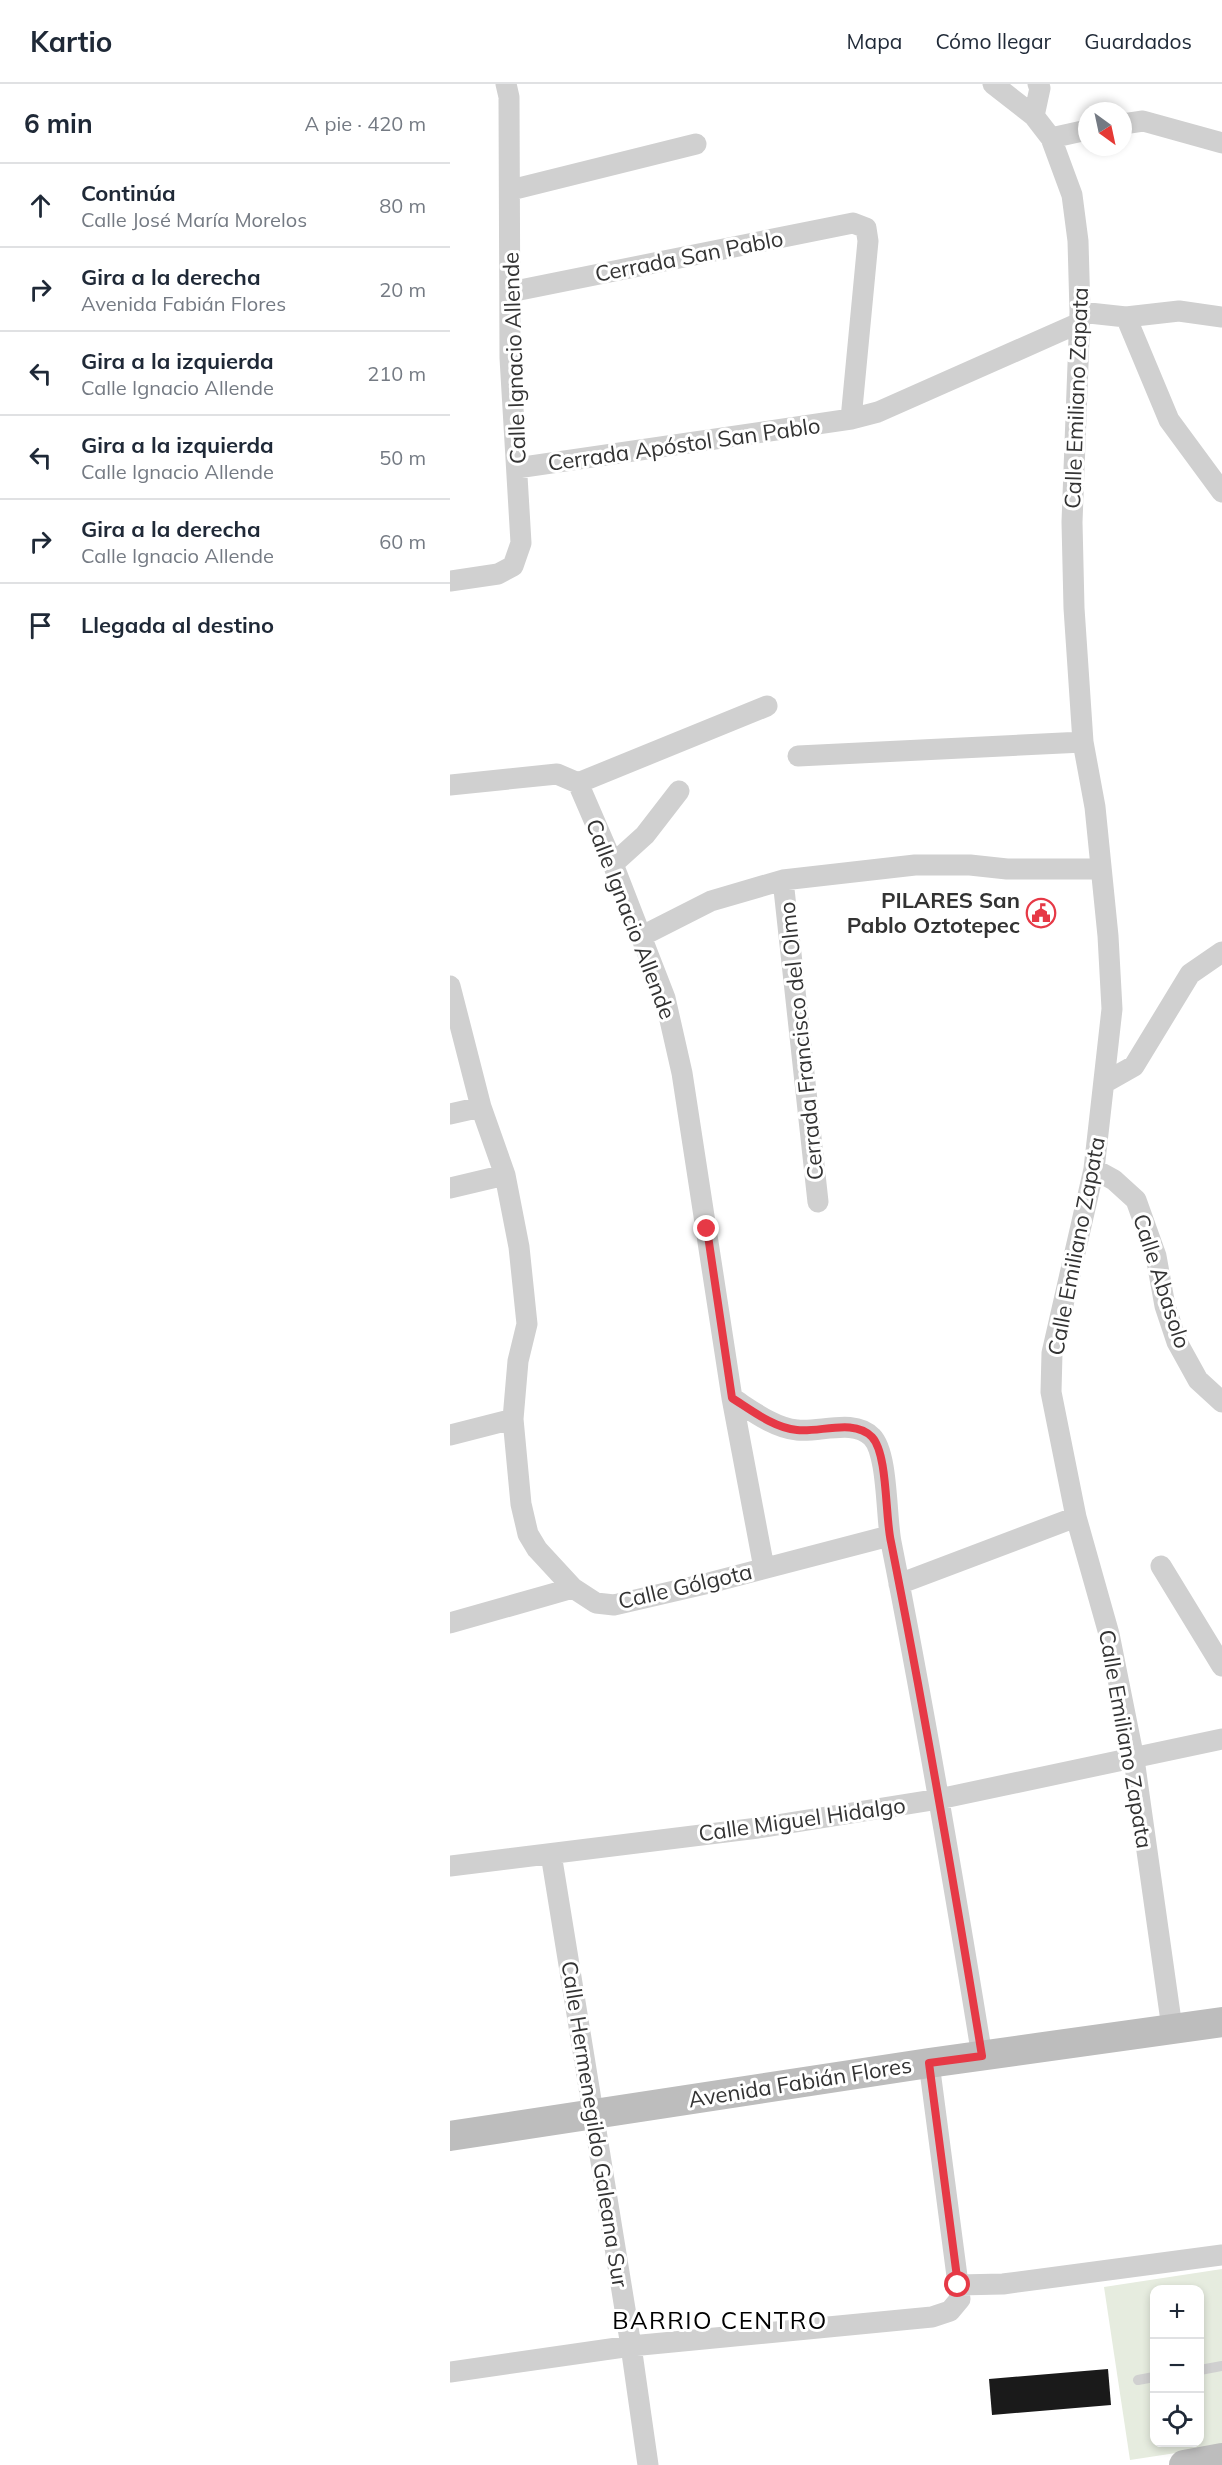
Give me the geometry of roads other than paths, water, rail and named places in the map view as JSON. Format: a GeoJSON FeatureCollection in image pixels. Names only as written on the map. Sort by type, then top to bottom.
{"type":"FeatureCollection","features":[{"type":"Feature","properties":{"kind":"main road","name":"Avenida Fabián Flores"},"geometry":{"type":"LineString","coordinates":[[450,2136],[929,2063],[1222,2022]]}},
{"type":"Feature","properties":{"kind":"main road"},"geometry":{"type":"LineString","coordinates":[[1184,2465],[1222,2458]]}},
{"type":"Feature","properties":{"kind":"street","name":"Calle Ignacio Allende"},"geometry":{"type":"LineString","coordinates":[[450,580],[498,574],[513,566],[521,543],[510,358],[511,190],[509,97],[506,84]]}},
{"type":"Feature","properties":{"kind":"street","name":"Calle Emiliano Zapata"},"geometry":{"type":"LineString","coordinates":[[993,84],[1034,116],[1051,138],[1072,195],[1078,240],[1080,318],[1072,522],[1074,608],[1083,742],[1095,807],[1108,936],[1112,1009],[1094,1169],[1052,1353],[1051,1392],[1076,1517],[1109,1634],[1134,1759],[1172,2028]]}},
{"type":"Feature","properties":{"kind":"street"},"geometry":{"type":"LineString","coordinates":[[1034,116],[1040,88],[1038,84]]}},
{"type":"Feature","properties":{"kind":"street"},"geometry":{"type":"LineString","coordinates":[[1132,123],[1143,121],[1222,143]]}},
{"type":"Feature","properties":{"kind":"street"},"geometry":{"type":"LineString","coordinates":[[1051,138],[1078,132]]}},
{"type":"Feature","properties":{"kind":"street"},"geometry":{"type":"LineString","coordinates":[[511,190],[696,144]]}},
{"type":"Feature","properties":{"kind":"street","name":"Cerrada San Pablo"},"geometry":{"type":"LineString","coordinates":[[510,292],[853,223],[866,228],[868,241],[851,419]]}},
{"type":"Feature","properties":{"kind":"street"},"geometry":{"type":"LineString","coordinates":[[1080,318],[1126,317],[1179,311],[1222,317]]}},
{"type":"Feature","properties":{"kind":"street"},"geometry":{"type":"LineString","coordinates":[[1126,317],[1169,420],[1222,492]]}},
{"type":"Feature","properties":{"kind":"street","name":"Cerrada Apóstol San Pablo"},"geometry":{"type":"LineString","coordinates":[[517,468],[851,419],[878,412],[1080,318]]}},
{"type":"Feature","properties":{"kind":"street"},"geometry":{"type":"LineString","coordinates":[[450,785],[557,774],[578,783],[767,706]]}},
{"type":"Feature","properties":{"kind":"street"},"geometry":{"type":"LineString","coordinates":[[798,756],[1083,742]]}},
{"type":"Feature","properties":{"kind":"street","name":"Calle Ignacio Allende"},"geometry":{"type":"LineString","coordinates":[[578,783],[613,864],[665,998],[682,1073],[732,1398],[764,1568]]}},
{"type":"Feature","properties":{"kind":"street"},"geometry":{"type":"LineString","coordinates":[[613,864],[645,835],[679,791]]}},
{"type":"Feature","properties":{"kind":"street"},"geometry":{"type":"LineString","coordinates":[[642,936],[711,901],[783,880],[915,865],[970,865],[1006,869],[1100,869]]}},
{"type":"Feature","properties":{"kind":"street","name":"Cerrada Francisco del Olmo"},"geometry":{"type":"LineString","coordinates":[[783,880],[818,1202]]}},
{"type":"Feature","properties":{"kind":"street"},"geometry":{"type":"LineString","coordinates":[[1104,1083],[1134,1066],[1190,974],[1222,952]]}},
{"type":"Feature","properties":{"kind":"street"},"geometry":{"type":"LineString","coordinates":[[450,986],[456,1041],[505,1175],[519,1247],[527,1323],[518,1361],[513,1419],[521,1504],[528,1534],[537,1549],[573,1588],[450,1623]]}},
{"type":"Feature","properties":{"kind":"street"},"geometry":{"type":"LineString","coordinates":[[450,1114],[481,1107]]}},
{"type":"Feature","properties":{"kind":"street","name":"Calle Abasolo"},"geometry":{"type":"LineString","coordinates":[[1094,1169],[1114,1180],[1136,1200],[1156,1256],[1165,1306],[1177,1342],[1198,1380],[1222,1402]]}},
{"type":"Feature","properties":{"kind":"street"},"geometry":{"type":"LineString","coordinates":[[450,1188],[505,1175]]}},
{"type":"Feature","properties":{"kind":"street"},"geometry":{"type":"LineString","coordinates":[[732,1398],[764,1418],[796,1430],[841,1428],[861,1430],[870,1434],[878,1444],[882,1461],[889,1536],[939,1800],[982,2056]]}},
{"type":"Feature","properties":{"kind":"street"},"geometry":{"type":"LineString","coordinates":[[450,1435],[513,1419]]}},
{"type":"Feature","properties":{"kind":"street"},"geometry":{"type":"LineString","coordinates":[[899,1584],[1076,1517]]}},
{"type":"Feature","properties":{"kind":"street","name":"Calle Gólgota"},"geometry":{"type":"LineString","coordinates":[[573,1588],[596,1603],[614,1605],[889,1536]]}},
{"type":"Feature","properties":{"kind":"street"},"geometry":{"type":"LineString","coordinates":[[1161,1566],[1222,1666]]}},
{"type":"Feature","properties":{"kind":"street","name":"Calle Miguel Hidalgo"},"geometry":{"type":"LineString","coordinates":[[450,1866],[758,1828],[939,1800],[1222,1739]]}},
{"type":"Feature","properties":{"kind":"street","name":"Calle Hermenegildo Galeana Sur"},"geometry":{"type":"LineString","coordinates":[[551,1854],[632,2346],[648,2465]]}},
{"type":"Feature","properties":{"kind":"street"},"geometry":{"type":"LineString","coordinates":[[450,2372],[632,2346],[932,2317],[950,2312],[960,2299],[929,2063]]}},
{"type":"Feature","properties":{"kind":"street"},"geometry":{"type":"LineString","coordinates":[[958,2285],[1003,2284],[1222,2255]]}},
{"type":"Feature","properties":{"kind":"lane"},"geometry":{"type":"LineString","coordinates":[[1204,2369],[1222,2366]]}},
{"type":"Feature","properties":{"kind":"lane"},"geometry":{"type":"LineString","coordinates":[[1138,2380],[1150,2378]]}},
{"type":"Feature","properties":{"kind":"place","name":"PILARES San Pablo Oztotepec"},"geometry":{"type":"Point","coordinates":[1041,913]}},
{"type":"Feature","properties":{"kind":"district","name":"BARRIO CENTRO"},"geometry":{"type":"Point","coordinates":[720,2320]}}]}
